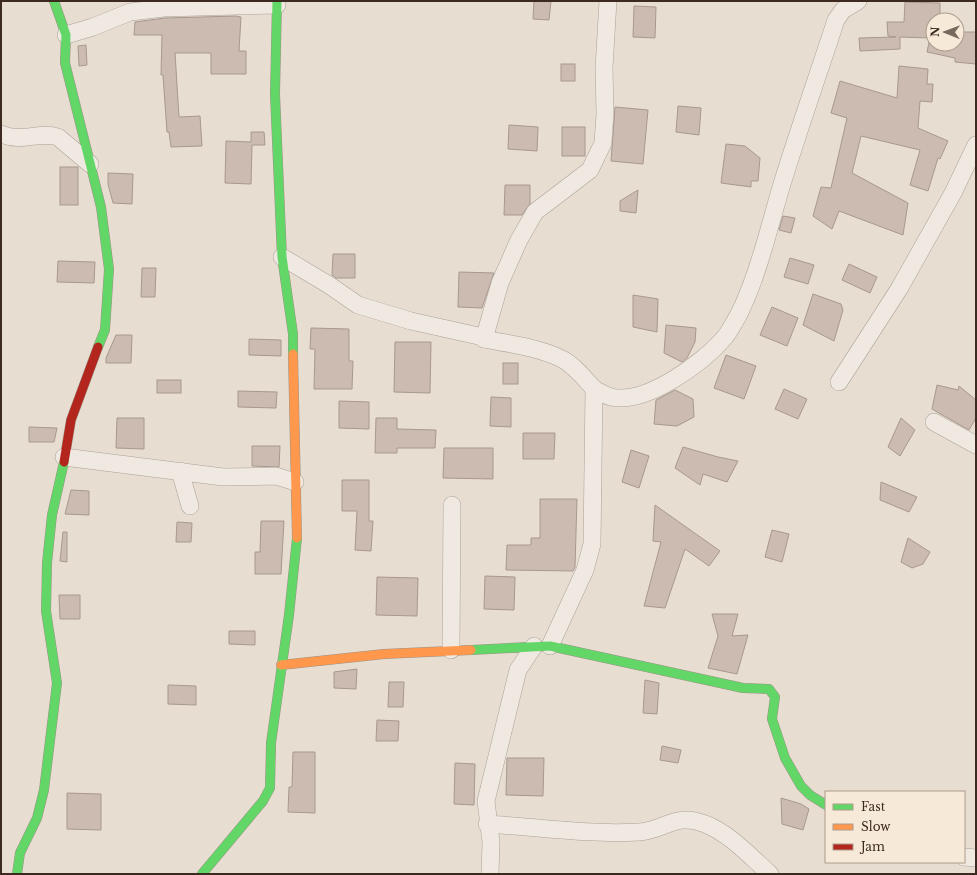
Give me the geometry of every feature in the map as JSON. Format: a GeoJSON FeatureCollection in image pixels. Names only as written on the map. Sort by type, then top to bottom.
{"type":"FeatureCollection","features":[{"type":"Feature","properties":{"kind":"street"},"geometry":{"type":"LineString","coordinates":[[17,874],[20,853],[36,818],[48,773],[57,684],[46,611],[47,563],[52,515],[71,420],[90,364],[105,330],[109,269],[101,207],[65,63],[66,34],[54,1]]}},
{"type":"Feature","properties":{"kind":"street"},"geometry":{"type":"LineString","coordinates":[[484,339],[500,283],[519,240],[536,212],[590,170],[603,143],[605,114],[604,68],[608,1]]}},
{"type":"Feature","properties":{"kind":"street"},"geometry":{"type":"LineString","coordinates":[[282,257],[329,285],[358,305],[411,321],[483,337],[484,339],[538,350],[563,360],[577,370],[594,389],[604,395],[618,398],[634,397],[652,392],[689,370],[725,337],[738,314],[752,281],[836,20],[843,10],[858,1]]}},
{"type":"Feature","properties":{"kind":"street"},"geometry":{"type":"LineString","coordinates":[[66,34],[93,27],[130,12],[164,8],[277,3],[275,94],[282,257],[293,334],[295,482],[298,527],[271,743],[270,788],[267,795],[202,874]]}},
{"type":"Feature","properties":{"kind":"street"},"geometry":{"type":"LineString","coordinates":[[1,134],[17,139],[52,135],[58,137],[90,164]]}},
{"type":"Feature","properties":{"kind":"street"},"geometry":{"type":"LineString","coordinates":[[839,382],[899,290],[950,200],[976,145]]}},
{"type":"Feature","properties":{"kind":"street"},"geometry":{"type":"LineString","coordinates":[[490,874],[491,842],[487,824],[486,801],[518,670],[542,646],[568,610],[585,570],[592,544],[594,389]]}},
{"type":"Feature","properties":{"kind":"street"},"geometry":{"type":"LineString","coordinates":[[934,422],[976,444]]}},
{"type":"Feature","properties":{"kind":"street"},"geometry":{"type":"LineString","coordinates":[[64,457],[223,477],[276,476],[295,482]]}},
{"type":"Feature","properties":{"kind":"street"},"geometry":{"type":"LineString","coordinates":[[180,471],[190,506]]}},
{"type":"Feature","properties":{"kind":"street"},"geometry":{"type":"LineString","coordinates":[[451,650],[452,505]]}},
{"type":"Feature","properties":{"kind":"street"},"geometry":{"type":"LineString","coordinates":[[280,665],[384,654],[542,646],[743,688],[761,688],[770,690],[774,694],[775,700],[772,717],[777,737],[788,766],[808,793],[825,804]]}},
{"type":"Feature","properties":{"kind":"street"},"geometry":{"type":"LineString","coordinates":[[487,824],[591,833],[649,831],[674,820],[688,819],[706,824],[723,834],[770,874]]}},
{"type":"Feature","properties":{"kind":"street"},"geometry":{"type":"LineString","coordinates":[[965,857],[976,858]]}},
{"type":"Feature","properties":{"kind":"building"},"geometry":{"type":"Polygon","coordinates":[[[534,1],[551,1],[549,20],[533,19],[534,1]]]}},
{"type":"Feature","properties":{"kind":"building"},"geometry":{"type":"Polygon","coordinates":[[[905,2],[940,3],[940,12],[925,12],[925,38],[900,37],[900,49],[860,51],[859,38],[896,37],[888,36],[887,22],[904,22],[905,2]]]}},
{"type":"Feature","properties":{"kind":"building"},"geometry":{"type":"Polygon","coordinates":[[[634,6],[656,7],[655,38],[633,37],[634,6]]]}},
{"type":"Feature","properties":{"kind":"building"},"geometry":{"type":"Polygon","coordinates":[[[241,17],[239,51],[246,51],[246,74],[211,74],[211,53],[175,53],[179,117],[200,116],[202,146],[171,147],[169,132],[167,132],[163,75],[161,75],[162,35],[134,35],[135,22],[165,18],[241,17]]]}},
{"type":"Feature","properties":{"kind":"building"},"geometry":{"type":"Polygon","coordinates":[[[965,32],[976,32],[976,64],[955,62],[955,58],[927,52],[965,52],[965,32]]]}},
{"type":"Feature","properties":{"kind":"building"},"geometry":{"type":"Polygon","coordinates":[[[86,45],[87,65],[79,66],[78,46],[86,45]]]}},
{"type":"Feature","properties":{"kind":"building"},"geometry":{"type":"Polygon","coordinates":[[[561,64],[575,64],[575,81],[561,81],[561,64]]]}},
{"type":"Feature","properties":{"kind":"building"},"geometry":{"type":"Polygon","coordinates":[[[899,66],[928,69],[927,84],[933,84],[932,102],[920,101],[918,128],[948,141],[940,159],[938,158],[928,191],[910,185],[920,150],[861,136],[852,173],[908,203],[903,235],[839,211],[832,229],[813,216],[821,187],[831,188],[847,118],[831,113],[840,81],[897,98],[899,66]]]}},
{"type":"Feature","properties":{"kind":"building"},"geometry":{"type":"Polygon","coordinates":[[[678,106],[701,108],[699,135],[676,132],[678,106]]]}},
{"type":"Feature","properties":{"kind":"building"},"geometry":{"type":"Polygon","coordinates":[[[615,107],[648,110],[643,164],[611,161],[615,107]]]}},
{"type":"Feature","properties":{"kind":"building"},"geometry":{"type":"Polygon","coordinates":[[[509,125],[538,127],[537,151],[508,149],[509,125]]]}},
{"type":"Feature","properties":{"kind":"building"},"geometry":{"type":"Polygon","coordinates":[[[562,127],[585,127],[585,156],[562,156],[562,127]]]}},
{"type":"Feature","properties":{"kind":"building"},"geometry":{"type":"Polygon","coordinates":[[[251,132],[264,132],[265,145],[252,145],[251,184],[225,183],[226,141],[251,142],[251,132]]]}},
{"type":"Feature","properties":{"kind":"building"},"geometry":{"type":"Polygon","coordinates":[[[726,144],[745,146],[760,158],[758,181],[751,181],[751,187],[721,183],[726,144]]]}},
{"type":"Feature","properties":{"kind":"building"},"geometry":{"type":"Polygon","coordinates":[[[60,167],[78,167],[78,205],[60,205],[60,167]]]}},
{"type":"Feature","properties":{"kind":"building"},"geometry":{"type":"Polygon","coordinates":[[[108,173],[133,174],[132,204],[113,203],[108,184],[108,173]]]}},
{"type":"Feature","properties":{"kind":"building"},"geometry":{"type":"Polygon","coordinates":[[[505,185],[530,185],[530,204],[522,215],[504,215],[505,185]]]}},
{"type":"Feature","properties":{"kind":"building"},"geometry":{"type":"Polygon","coordinates":[[[638,190],[636,213],[620,211],[620,201],[638,190]]]}},
{"type":"Feature","properties":{"kind":"building"},"geometry":{"type":"Polygon","coordinates":[[[783,216],[795,218],[791,233],[779,230],[783,216]]]}},
{"type":"Feature","properties":{"kind":"building"},"geometry":{"type":"Polygon","coordinates":[[[333,254],[355,254],[355,278],[336,278],[332,275],[333,254]]]}},
{"type":"Feature","properties":{"kind":"building"},"geometry":{"type":"Polygon","coordinates":[[[790,258],[814,265],[808,284],[784,277],[790,258]]]}},
{"type":"Feature","properties":{"kind":"building"},"geometry":{"type":"Polygon","coordinates":[[[58,261],[95,262],[94,283],[57,282],[58,261]]]}},
{"type":"Feature","properties":{"kind":"building"},"geometry":{"type":"Polygon","coordinates":[[[849,264],[877,277],[870,293],[842,280],[849,264]]]}},
{"type":"Feature","properties":{"kind":"building"},"geometry":{"type":"Polygon","coordinates":[[[142,268],[156,268],[155,297],[141,297],[142,268]]]}},
{"type":"Feature","properties":{"kind":"building"},"geometry":{"type":"Polygon","coordinates":[[[459,272],[494,273],[482,308],[458,307],[459,272]]]}},
{"type":"Feature","properties":{"kind":"building"},"geometry":{"type":"Polygon","coordinates":[[[813,294],[841,304],[843,310],[834,341],[803,325],[813,294]]]}},
{"type":"Feature","properties":{"kind":"building"},"geometry":{"type":"Polygon","coordinates":[[[633,295],[658,299],[657,332],[633,327],[633,295]]]}},
{"type":"Feature","properties":{"kind":"building"},"geometry":{"type":"Polygon","coordinates":[[[772,307],[798,318],[787,346],[760,335],[772,307]]]}},
{"type":"Feature","properties":{"kind":"building"},"geometry":{"type":"Polygon","coordinates":[[[666,325],[696,328],[695,342],[687,358],[682,362],[664,353],[666,325]]]}},
{"type":"Feature","properties":{"kind":"building"},"geometry":{"type":"Polygon","coordinates":[[[311,328],[349,329],[349,361],[353,361],[352,389],[314,389],[315,349],[310,349],[311,328]]]}},
{"type":"Feature","properties":{"kind":"building"},"geometry":{"type":"Polygon","coordinates":[[[116,335],[132,335],[131,363],[106,363],[106,358],[116,335]]]}},
{"type":"Feature","properties":{"kind":"building"},"geometry":{"type":"Polygon","coordinates":[[[249,339],[281,340],[281,356],[249,355],[249,339]]]}},
{"type":"Feature","properties":{"kind":"building"},"geometry":{"type":"Polygon","coordinates":[[[395,342],[431,342],[430,393],[394,392],[395,342]]]}},
{"type":"Feature","properties":{"kind":"building"},"geometry":{"type":"Polygon","coordinates":[[[726,355],[756,366],[744,399],[714,388],[726,355]]]}},
{"type":"Feature","properties":{"kind":"building"},"geometry":{"type":"Polygon","coordinates":[[[503,363],[518,363],[518,384],[503,384],[503,363]]]}},
{"type":"Feature","properties":{"kind":"building"},"geometry":{"type":"Polygon","coordinates":[[[157,380],[181,380],[181,393],[157,393],[157,380]]]}},
{"type":"Feature","properties":{"kind":"building"},"geometry":{"type":"Polygon","coordinates":[[[937,385],[958,390],[959,386],[976,400],[976,418],[969,430],[932,409],[937,385]]]}},
{"type":"Feature","properties":{"kind":"building"},"geometry":{"type":"Polygon","coordinates":[[[784,389],[807,399],[798,419],[775,409],[784,389]]]}},
{"type":"Feature","properties":{"kind":"building"},"geometry":{"type":"Polygon","coordinates":[[[675,390],[693,399],[694,417],[677,426],[654,424],[656,400],[675,390]]]}},
{"type":"Feature","properties":{"kind":"building"},"geometry":{"type":"Polygon","coordinates":[[[238,391],[277,392],[276,408],[238,407],[238,391]]]}},
{"type":"Feature","properties":{"kind":"building"},"geometry":{"type":"Polygon","coordinates":[[[491,397],[511,398],[511,427],[490,426],[491,397]]]}},
{"type":"Feature","properties":{"kind":"building"},"geometry":{"type":"Polygon","coordinates":[[[339,401],[369,402],[369,429],[339,428],[339,401]]]}},
{"type":"Feature","properties":{"kind":"building"},"geometry":{"type":"Polygon","coordinates":[[[117,418],[144,418],[144,449],[116,448],[117,418]]]}},
{"type":"Feature","properties":{"kind":"building"},"geometry":{"type":"Polygon","coordinates":[[[376,418],[397,418],[397,429],[436,430],[435,448],[397,448],[397,453],[375,453],[376,418]]]}},
{"type":"Feature","properties":{"kind":"building"},"geometry":{"type":"Polygon","coordinates":[[[901,418],[915,430],[900,456],[888,447],[901,418]]]}},
{"type":"Feature","properties":{"kind":"building"},"geometry":{"type":"Polygon","coordinates":[[[29,427],[57,428],[54,442],[29,442],[29,427]]]}},
{"type":"Feature","properties":{"kind":"building"},"geometry":{"type":"Polygon","coordinates":[[[523,433],[555,433],[554,459],[523,459],[523,433]]]}},
{"type":"Feature","properties":{"kind":"building"},"geometry":{"type":"Polygon","coordinates":[[[252,446],[280,446],[279,467],[252,466],[252,446]]]}},
{"type":"Feature","properties":{"kind":"building"},"geometry":{"type":"Polygon","coordinates":[[[683,447],[738,461],[727,482],[703,474],[700,485],[675,468],[683,447]]]}},
{"type":"Feature","properties":{"kind":"building"},"geometry":{"type":"Polygon","coordinates":[[[444,448],[493,448],[493,479],[443,478],[444,448]]]}},
{"type":"Feature","properties":{"kind":"building"},"geometry":{"type":"Polygon","coordinates":[[[631,450],[649,456],[639,488],[622,482],[631,450]]]}},
{"type":"Feature","properties":{"kind":"building"},"geometry":{"type":"Polygon","coordinates":[[[342,480],[369,480],[369,521],[373,521],[371,551],[355,550],[357,511],[342,511],[342,480]]]}},
{"type":"Feature","properties":{"kind":"building"},"geometry":{"type":"Polygon","coordinates":[[[881,482],[917,497],[909,512],[880,500],[881,482]]]}},
{"type":"Feature","properties":{"kind":"building"},"geometry":{"type":"Polygon","coordinates":[[[71,490],[89,491],[89,515],[65,514],[71,490]]]}},
{"type":"Feature","properties":{"kind":"building"},"geometry":{"type":"Polygon","coordinates":[[[540,499],[577,499],[575,567],[573,571],[506,570],[507,545],[531,545],[531,538],[540,538],[540,499]]]}},
{"type":"Feature","properties":{"kind":"building"},"geometry":{"type":"Polygon","coordinates":[[[655,505],[720,551],[709,566],[685,549],[665,608],[644,606],[661,542],[653,541],[655,505]]]}},
{"type":"Feature","properties":{"kind":"building"},"geometry":{"type":"Polygon","coordinates":[[[261,521],[284,521],[281,574],[255,574],[255,552],[260,552],[261,521]]]}},
{"type":"Feature","properties":{"kind":"building"},"geometry":{"type":"Polygon","coordinates":[[[177,522],[192,523],[191,542],[176,542],[177,522]]]}},
{"type":"Feature","properties":{"kind":"building"},"geometry":{"type":"Polygon","coordinates":[[[772,530],[789,534],[782,562],[765,557],[772,530]]]}},
{"type":"Feature","properties":{"kind":"building"},"geometry":{"type":"Polygon","coordinates":[[[63,532],[67,532],[67,562],[60,561],[63,532]]]}},
{"type":"Feature","properties":{"kind":"building"},"geometry":{"type":"Polygon","coordinates":[[[908,538],[930,552],[923,564],[912,568],[901,562],[908,538]]]}},
{"type":"Feature","properties":{"kind":"building"},"geometry":{"type":"Polygon","coordinates":[[[485,576],[515,577],[514,610],[484,609],[485,576]]]}},
{"type":"Feature","properties":{"kind":"building"},"geometry":{"type":"Polygon","coordinates":[[[377,577],[418,578],[417,616],[376,615],[377,577]]]}},
{"type":"Feature","properties":{"kind":"building"},"geometry":{"type":"Polygon","coordinates":[[[59,595],[80,595],[80,619],[60,619],[59,595]]]}},
{"type":"Feature","properties":{"kind":"building"},"geometry":{"type":"Polygon","coordinates":[[[712,614],[738,614],[732,636],[748,635],[737,674],[708,668],[718,636],[712,614]]]}},
{"type":"Feature","properties":{"kind":"building"},"geometry":{"type":"Polygon","coordinates":[[[229,631],[255,631],[255,645],[229,644],[229,631]]]}},
{"type":"Feature","properties":{"kind":"building"},"geometry":{"type":"Polygon","coordinates":[[[357,669],[356,689],[334,688],[334,672],[357,669]]]}},
{"type":"Feature","properties":{"kind":"building"},"geometry":{"type":"Polygon","coordinates":[[[645,680],[659,683],[657,714],[643,713],[645,680]]]}},
{"type":"Feature","properties":{"kind":"building"},"geometry":{"type":"Polygon","coordinates":[[[389,682],[404,682],[403,707],[388,707],[389,682]]]}},
{"type":"Feature","properties":{"kind":"building"},"geometry":{"type":"Polygon","coordinates":[[[168,685],[196,686],[196,705],[168,704],[168,685]]]}},
{"type":"Feature","properties":{"kind":"building"},"geometry":{"type":"Polygon","coordinates":[[[377,720],[399,721],[398,741],[376,741],[377,720]]]}},
{"type":"Feature","properties":{"kind":"building"},"geometry":{"type":"Polygon","coordinates":[[[662,746],[681,750],[678,763],[660,760],[662,746]]]}},
{"type":"Feature","properties":{"kind":"building"},"geometry":{"type":"Polygon","coordinates":[[[293,752],[315,752],[315,813],[288,812],[289,787],[292,787],[293,752]]]}},
{"type":"Feature","properties":{"kind":"building"},"geometry":{"type":"Polygon","coordinates":[[[507,758],[544,758],[543,796],[506,795],[507,758]]]}},
{"type":"Feature","properties":{"kind":"building"},"geometry":{"type":"Polygon","coordinates":[[[455,763],[475,764],[474,805],[454,804],[455,763]]]}},
{"type":"Feature","properties":{"kind":"building"},"geometry":{"type":"Polygon","coordinates":[[[67,793],[101,794],[101,830],[67,829],[67,793]]]}},
{"type":"Feature","properties":{"kind":"building"},"geometry":{"type":"Polygon","coordinates":[[[781,798],[801,804],[809,809],[803,830],[782,824],[781,798]]]}},
{"type":"Feature","properties":{"kind":"traffic: fast"},"geometry":{"type":"LineString","coordinates":[[54,1],[66,35],[65,63],[101,207],[109,269],[105,330],[98,347]]}},
{"type":"Feature","properties":{"kind":"traffic: fast"},"geometry":{"type":"LineString","coordinates":[[277,1],[275,94],[282,257],[293,334],[293,354]]}},
{"type":"Feature","properties":{"kind":"traffic: fast"},"geometry":{"type":"LineString","coordinates":[[17,874],[20,853],[37,818],[44,790],[57,683],[46,611],[47,563],[52,515],[64,462]]}},
{"type":"Feature","properties":{"kind":"traffic: fast"},"geometry":{"type":"LineString","coordinates":[[202,874],[263,801],[270,788],[271,743],[289,615],[297,538]]}},
{"type":"Feature","properties":{"kind":"traffic: fast"},"geometry":{"type":"LineString","coordinates":[[471,650],[550,646],[743,688],[769,689],[775,697],[772,719],[785,758],[801,786],[810,795],[825,804]]}},
{"type":"Feature","properties":{"kind":"traffic: slow"},"geometry":{"type":"LineString","coordinates":[[293,354],[297,538]]}},
{"type":"Feature","properties":{"kind":"traffic: slow"},"geometry":{"type":"LineString","coordinates":[[281,665],[384,654],[471,650]]}},
{"type":"Feature","properties":{"kind":"traffic: jam"},"geometry":{"type":"LineString","coordinates":[[64,462],[71,420],[98,347]]}}]}
